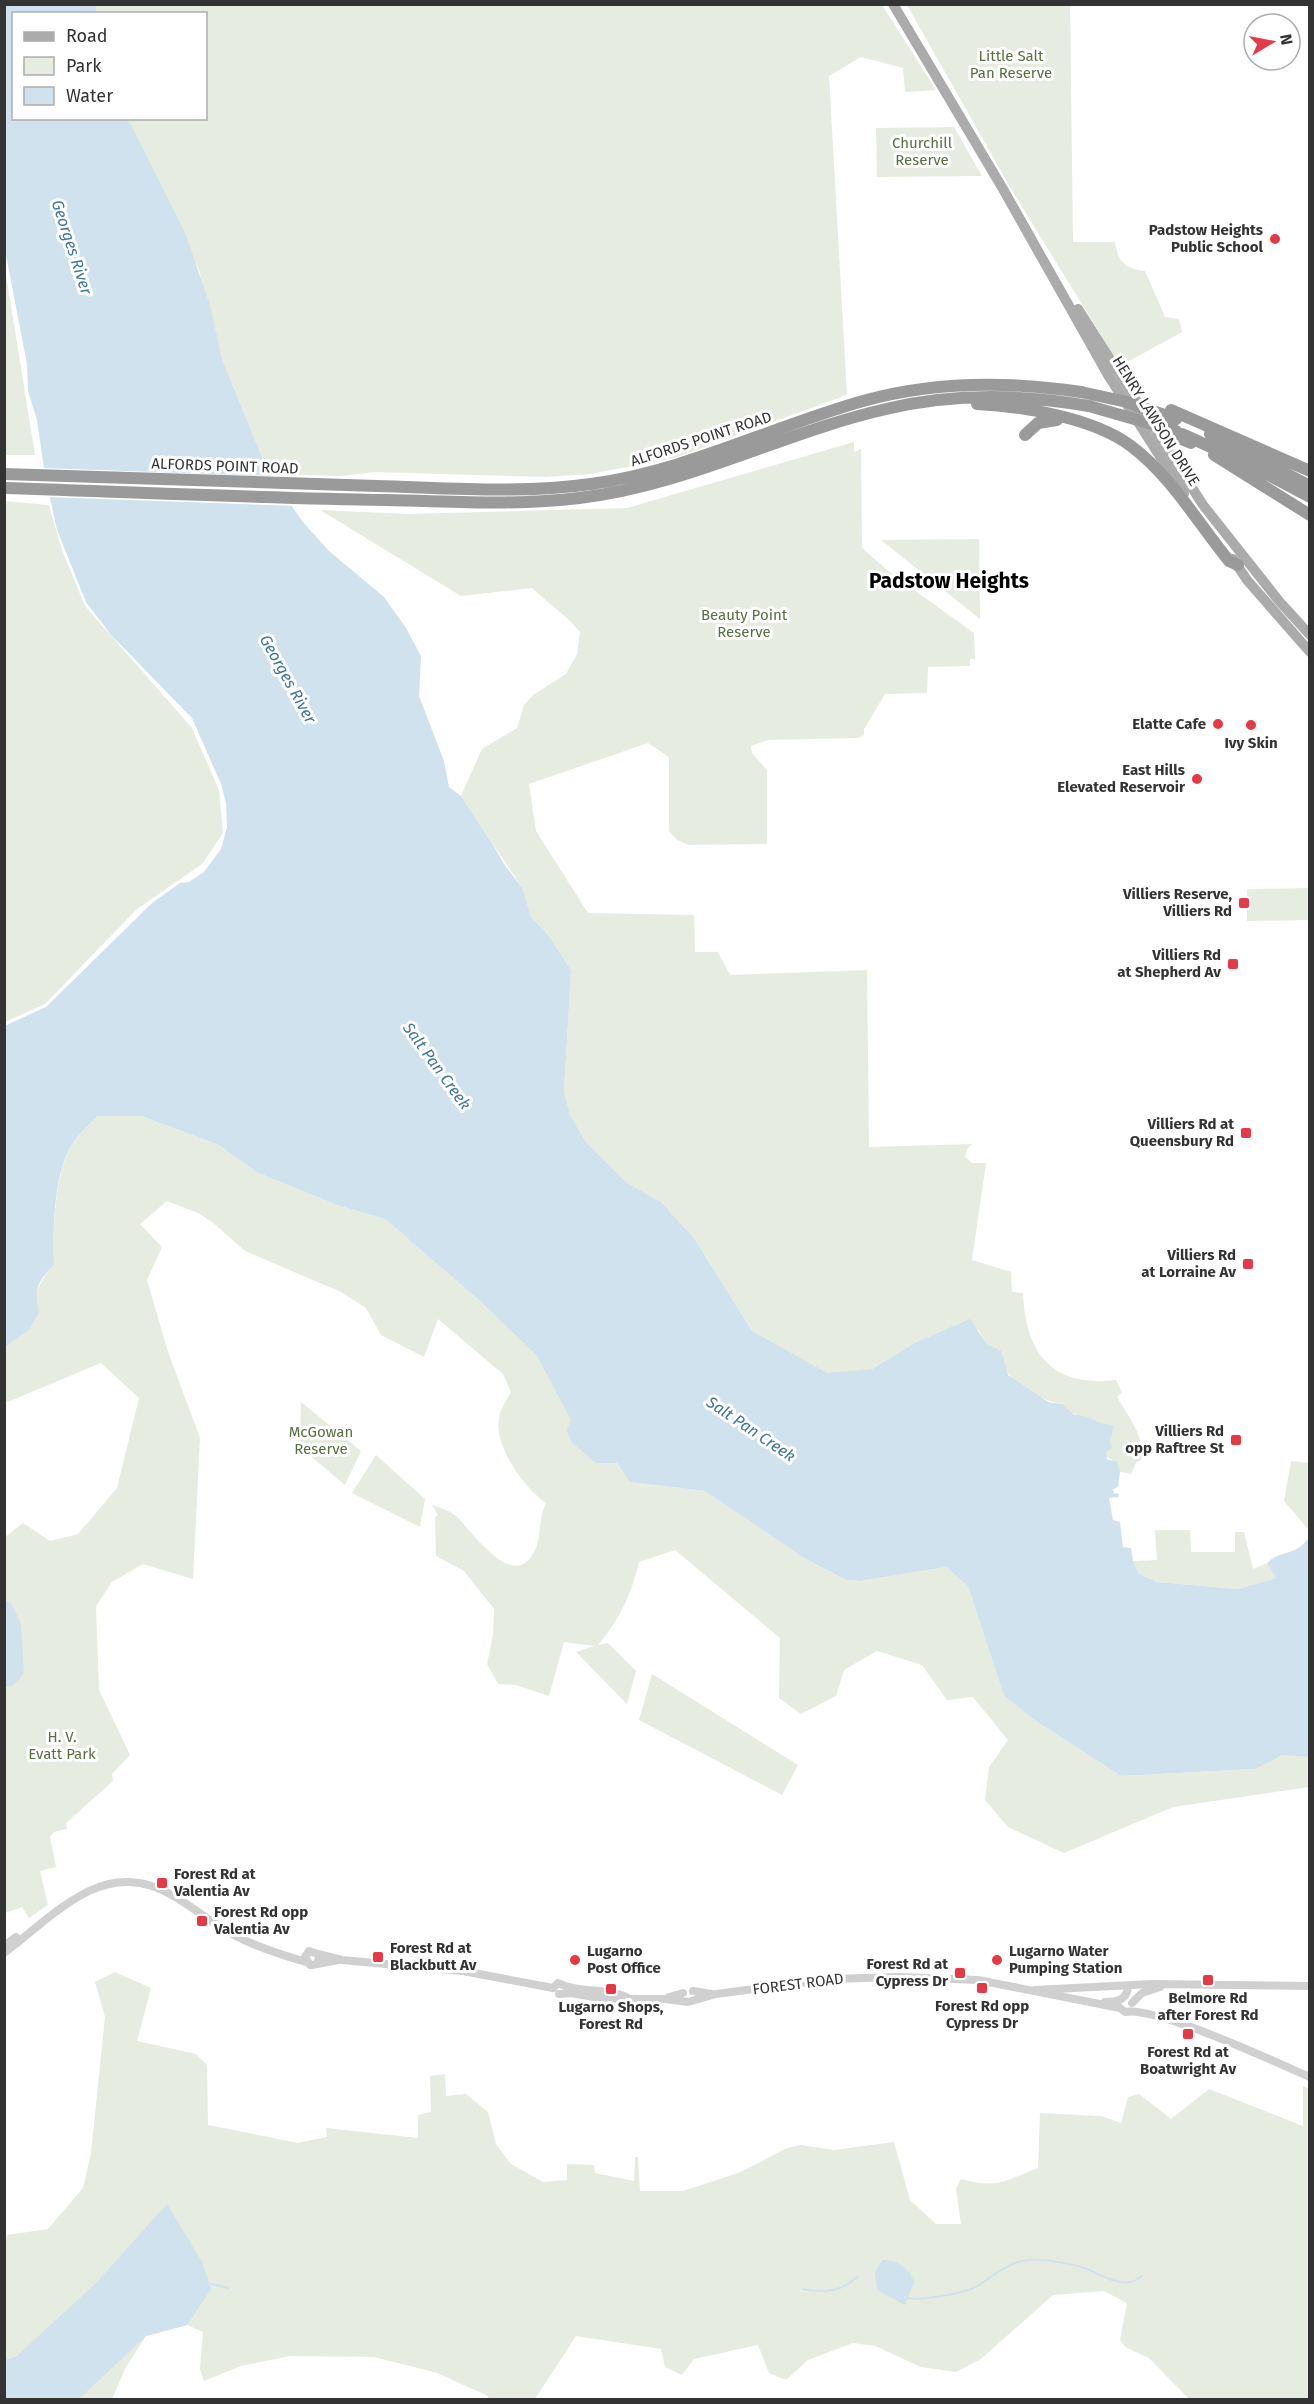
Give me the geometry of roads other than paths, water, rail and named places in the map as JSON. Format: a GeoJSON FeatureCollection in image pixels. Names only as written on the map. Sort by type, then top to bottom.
{"type":"FeatureCollection","features":[{"type":"Feature","properties":{"kind":"highway","name":"ALFORDS POINT ROAD"},"geometry":{"type":"LineString","coordinates":[[4,474],[517,489],[609,482],[688,462],[864,401],[950,385],[1023,385],[1079,389],[1174,414],[1310,486]]}},
{"type":"Feature","properties":{"kind":"highway","name":"ALFORDS POINT ROAD"},"geometry":{"type":"LineString","coordinates":[[4,488],[354,500],[520,503],[602,495],[684,476],[864,415],[927,401],[975,397],[1037,398],[1089,406],[1145,421],[1192,440],[1310,498]]}},
{"type":"Feature","properties":{"kind":"highway"},"geometry":{"type":"LineString","coordinates":[[864,415],[984,404],[1030,411],[1079,423],[1113,435],[1139,452],[1171,486],[1229,561],[1242,564]]}},
{"type":"Feature","properties":{"kind":"highway"},"geometry":{"type":"LineString","coordinates":[[1174,414],[1310,471]]}},
{"type":"Feature","properties":{"kind":"highway"},"geometry":{"type":"LineString","coordinates":[[1024,435],[1034,426],[1047,420],[1079,423]]}},
{"type":"Feature","properties":{"kind":"highway"},"geometry":{"type":"LineString","coordinates":[[1192,440],[1310,515]]}},
{"type":"Feature","properties":{"kind":"main road","name":"HENRY LAWSON DRIVE"},"geometry":{"type":"LineString","coordinates":[[893,4],[1003,189],[1082,330],[1151,444],[1190,502],[1242,564],[1310,652]]}},
{"type":"Feature","properties":{"kind":"main road","name":"HENRY LAWSON DRIVE"},"geometry":{"type":"LineString","coordinates":[[1242,564],[1310,635]]}},
{"type":"Feature","properties":{"kind":"street"},"geometry":{"type":"LineString","coordinates":[[4,1953],[75,1899],[100,1887],[123,1883],[144,1884],[171,1893],[240,1938],[306,1962],[316,1964],[319,1959],[318,1953],[311,1951],[284,1953]]}},
{"type":"Feature","properties":{"kind":"street"},"geometry":{"type":"LineString","coordinates":[[4,1946],[40,1920],[50,1916]]}},
{"type":"Feature","properties":{"kind":"street"},"geometry":{"type":"LineString","coordinates":[[306,1962],[307,1953]]}},
{"type":"Feature","properties":{"kind":"street","name":"FOREST ROAD"},"geometry":{"type":"LineString","coordinates":[[318,1953],[342,1960],[463,1971],[605,2000],[687,1999],[875,1976],[978,1980],[1094,2004],[1121,2002],[1125,2012],[1132,2005]]}},
{"type":"Feature","properties":{"kind":"street","name":"FOREST ROAD"},"geometry":{"type":"LineString","coordinates":[[316,1964],[342,1960]]}},
{"type":"Feature","properties":{"kind":"street","name":"FOREST ROAD"},"geometry":{"type":"LineString","coordinates":[[555,1991],[556,1983],[628,1998]]}},
{"type":"Feature","properties":{"kind":"street"},"geometry":{"type":"LineString","coordinates":[[1031,1991],[1152,1984],[1164,1986],[1310,1986]]}},
{"type":"Feature","properties":{"kind":"street"},"geometry":{"type":"LineString","coordinates":[[1132,2005],[1142,1993],[1164,1986]]}},
{"type":"Feature","properties":{"kind":"street"},"geometry":{"type":"LineString","coordinates":[[1121,2002],[1128,1987]]}},
{"type":"Feature","properties":{"kind":"street","name":"FOREST ROAD"},"geometry":{"type":"LineString","coordinates":[[687,1999],[688,1990],[716,1994]]}},
{"type":"Feature","properties":{"kind":"street"},"geometry":{"type":"LineString","coordinates":[[1121,2002],[1130,1999],[1132,2005],[1152,2015],[1188,2027],[1310,2077]]}},
{"type":"Feature","properties":{"kind":"water"},"geometry":{"type":"Polygon","coordinates":[[[5,5],[96,5],[96,12],[12,12],[12,120],[128,120],[186,235],[210,305],[222,359],[269,474],[303,522],[329,551],[384,597],[406,628],[421,656],[419,696],[444,761],[449,787],[461,796],[504,864],[523,889],[531,917],[549,936],[571,970],[564,1092],[571,1117],[586,1142],[627,1183],[661,1202],[694,1238],[752,1331],[827,1373],[872,1369],[913,1344],[970,1319],[987,1344],[1001,1351],[1008,1375],[1048,1402],[1062,1404],[1074,1415],[1114,1425],[1110,1441],[1112,1448],[1106,1452],[1107,1459],[1117,1462],[1120,1472],[1118,1487],[1113,1489],[1114,1494],[1118,1493],[1119,1497],[1109,1498],[1113,1520],[1120,1522],[1123,1547],[1131,1548],[1133,1561],[1139,1574],[1157,1582],[1238,1589],[1276,1578],[1267,1563],[1273,1558],[1299,1548],[1309,1537],[1309,1757],[1282,1755],[1255,1769],[1121,1776],[1036,1721],[1004,1696],[968,1586],[946,1567],[860,1581],[846,1580],[804,1558],[705,1491],[630,1482],[617,1463],[596,1463],[572,1443],[567,1430],[571,1420],[537,1356],[479,1300],[385,1219],[337,1205],[256,1172],[219,1145],[141,1116],[98,1116],[77,1137],[68,1152],[58,1183],[54,1265],[38,1286],[39,1312],[29,1330],[5,1347],[4,1026],[46,1007],[152,903],[180,883],[189,882],[204,872],[221,849],[227,827],[226,803],[221,784],[192,718],[111,635],[86,602],[57,530],[45,475],[37,420],[28,391],[27,364],[5,250],[5,5]]]}},
{"type":"Feature","properties":{"kind":"water"},"geometry":{"type":"Polygon","coordinates":[[[4,1600],[11,1603],[21,1623],[24,1673],[14,1685],[6,1687],[4,1600]]]}},
{"type":"Feature","properties":{"kind":"water"},"geometry":{"type":"Polygon","coordinates":[[[167,2204],[202,2262],[211,2289],[187,2325],[146,2336],[79,2399],[5,2399],[5,2360],[17,2356],[95,2284],[167,2204]]]}},
{"type":"Feature","properties":{"kind":"water"},"geometry":{"type":"Polygon","coordinates":[[[882,2260],[897,2263],[912,2277],[914,2282],[905,2305],[877,2290],[875,2273],[882,2260]]]}},
{"type":"Feature","properties":{"kind":"waterway"},"geometry":{"type":"LineString","coordinates":[[908,2298],[933,2297],[965,2291],[979,2285],[1008,2266],[1028,2260],[1073,2265],[1125,2283],[1142,2276]]}},
{"type":"Feature","properties":{"kind":"waterway"},"geometry":{"type":"LineString","coordinates":[[803,2289],[833,2290],[846,2285],[858,2276]]}},
{"type":"Feature","properties":{"kind":"waterway"},"geometry":{"type":"LineString","coordinates":[[207,2283],[228,2288]]}},
{"type":"Feature","properties":{"kind":"place","name":"Padstow Heights Public School"},"geometry":{"type":"Point","coordinates":[1275,239]}},
{"type":"Feature","properties":{"kind":"place","name":"Elatte Cafe"},"geometry":{"type":"Point","coordinates":[1218,724]}},
{"type":"Feature","properties":{"kind":"place","name":"Ivy Skin"},"geometry":{"type":"Point","coordinates":[1251,725]}},
{"type":"Feature","properties":{"kind":"place","name":"East Hills Elevated Reservoir"},"geometry":{"type":"Point","coordinates":[1197,779]}},
{"type":"Feature","properties":{"kind":"place","name":"Villiers Reserve, Villiers Rd"},"geometry":{"type":"Point","coordinates":[1244,903]}},
{"type":"Feature","properties":{"kind":"place","name":"Villiers Rd at Shepherd Av"},"geometry":{"type":"Point","coordinates":[1233,964]}},
{"type":"Feature","properties":{"kind":"place","name":"Villiers Rd at Queensbury Rd"},"geometry":{"type":"Point","coordinates":[1246,1133]}},
{"type":"Feature","properties":{"kind":"place","name":"Villiers Rd at Lorraine Av"},"geometry":{"type":"Point","coordinates":[1248,1264]}},
{"type":"Feature","properties":{"kind":"place","name":"Villiers Rd opp Raftree St"},"geometry":{"type":"Point","coordinates":[1236,1440]}},
{"type":"Feature","properties":{"kind":"place","name":"Forest Rd at Valentia Av"},"geometry":{"type":"Point","coordinates":[162,1883]}},
{"type":"Feature","properties":{"kind":"place","name":"Forest Rd opp Valentia Av"},"geometry":{"type":"Point","coordinates":[202,1921]}},
{"type":"Feature","properties":{"kind":"place","name":"Forest Rd at Blackbutt Av"},"geometry":{"type":"Point","coordinates":[378,1957]}},
{"type":"Feature","properties":{"kind":"place","name":"Lugarno Post Office"},"geometry":{"type":"Point","coordinates":[575,1960]}},
{"type":"Feature","properties":{"kind":"place","name":"Lugarno Water Pumping Station"},"geometry":{"type":"Point","coordinates":[997,1960]}},
{"type":"Feature","properties":{"kind":"place","name":"Forest Rd at Cypress Dr"},"geometry":{"type":"Point","coordinates":[960,1973]}},
{"type":"Feature","properties":{"kind":"place","name":"Belmore Rd after Forest Rd"},"geometry":{"type":"Point","coordinates":[1208,1980]}},
{"type":"Feature","properties":{"kind":"place","name":"Forest Rd opp Cypress Dr"},"geometry":{"type":"Point","coordinates":[982,1988]}},
{"type":"Feature","properties":{"kind":"place","name":"Lugarno Shops, Forest Rd"},"geometry":{"type":"Point","coordinates":[611,1989]}},
{"type":"Feature","properties":{"kind":"place","name":"Forest Rd at Boatwright Av"},"geometry":{"type":"Point","coordinates":[1188,2034]}},
{"type":"Feature","properties":{"kind":"district","name":"Padstow Heights"},"geometry":{"type":"Point","coordinates":[949,581]}},
{"type":"Feature","properties":{"kind":"park label","name":"Little Salt Pan Reserve"},"geometry":{"type":"Point","coordinates":[1011,64]}},
{"type":"Feature","properties":{"kind":"park label","name":"Churchill Reserve"},"geometry":{"type":"Point","coordinates":[922,152]}},
{"type":"Feature","properties":{"kind":"park label","name":"Beauty Point Reserve"},"geometry":{"type":"Point","coordinates":[744,624]}},
{"type":"Feature","properties":{"kind":"park label","name":"McGowan Reserve"},"geometry":{"type":"Point","coordinates":[321,1440]}},
{"type":"Feature","properties":{"kind":"park label","name":"H. V. Evatt Park"},"geometry":{"type":"Point","coordinates":[62,1746]}},
{"type":"Feature","properties":{"kind":"water label","name":"Georges River"},"geometry":{"type":"Point","coordinates":[72,247]}},
{"type":"Feature","properties":{"kind":"water label","name":"Georges River"},"geometry":{"type":"Point","coordinates":[288,679]}},
{"type":"Feature","properties":{"kind":"water label","name":"Salt Pan Creek"},"geometry":{"type":"Point","coordinates":[437,1066]}},
{"type":"Feature","properties":{"kind":"water label","name":"Salt Pan Creek"},"geometry":{"type":"Point","coordinates":[751,1429]}}]}
